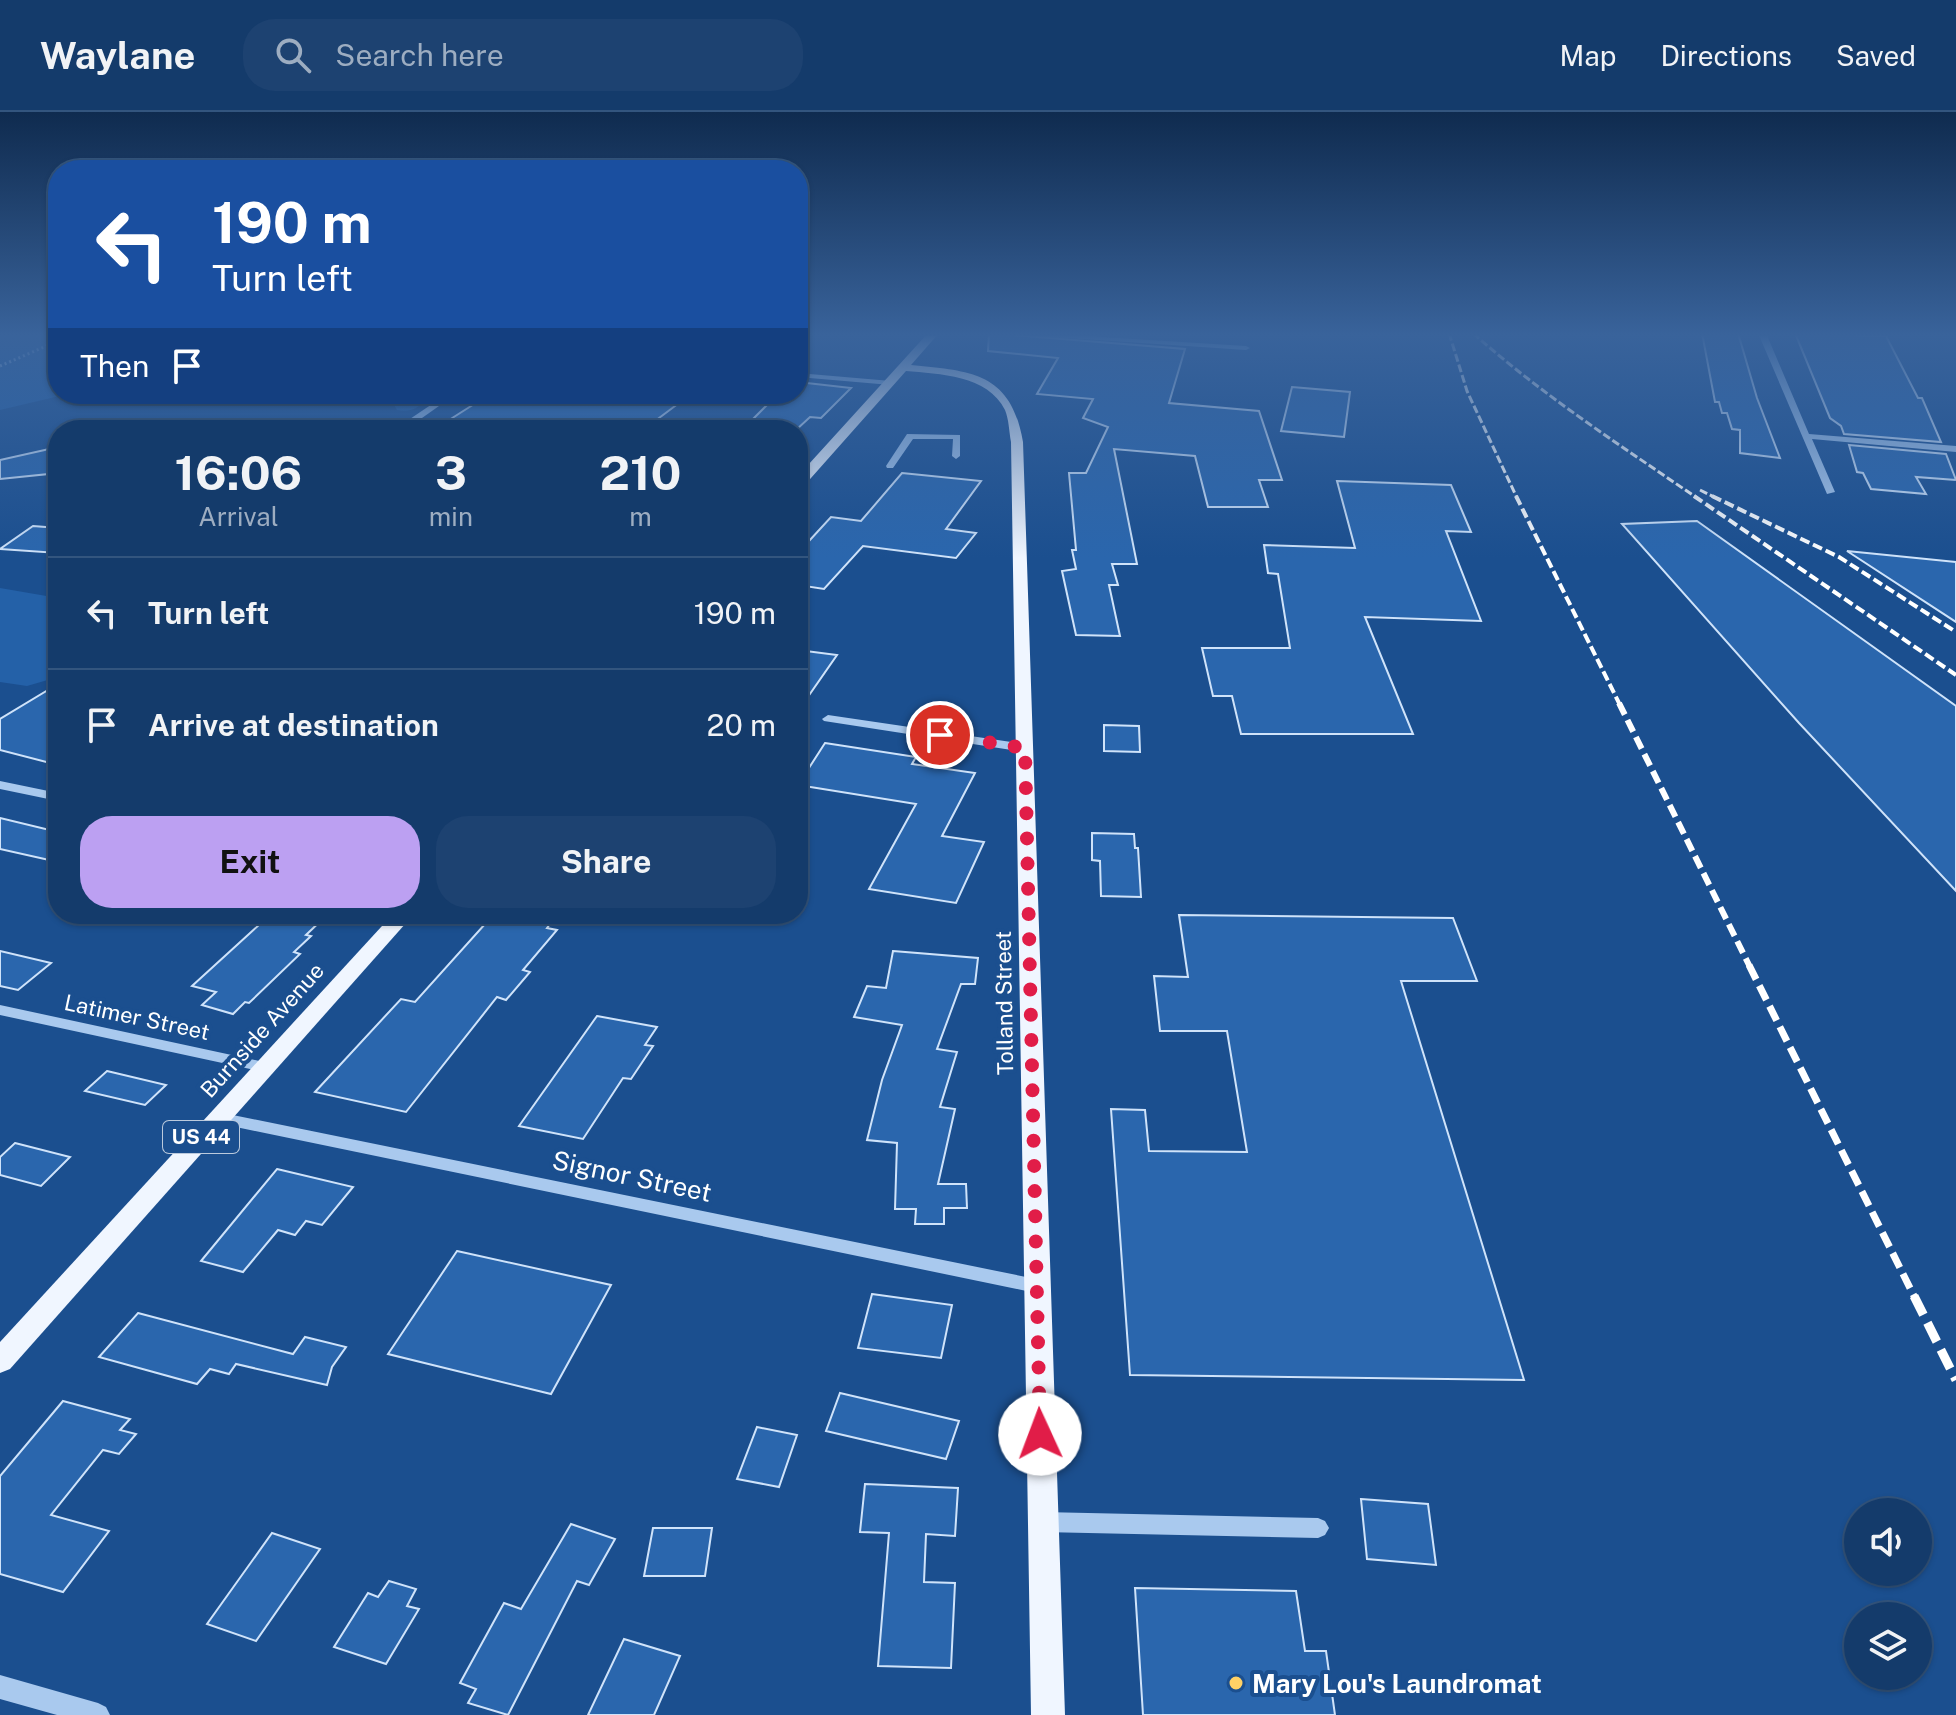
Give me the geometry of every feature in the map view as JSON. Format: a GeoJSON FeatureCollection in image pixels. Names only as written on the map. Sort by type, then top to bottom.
{"type":"FeatureCollection","features":[{"type":"Feature","properties":{"kind":"main road"},"geometry":{"type":"LineString","coordinates":[[808,467],[866,408]]}},
{"type":"Feature","properties":{"kind":"main road","name":"Tolland Street"},"geometry":{"type":"LineString","coordinates":[[1009,408],[1017,442],[1048,1715]]}},
{"type":"Feature","properties":{"kind":"main road","name":"Burnside Avenue"},"geometry":{"type":"LineString","coordinates":[[0,1361],[395,924]]}},
{"type":"Feature","properties":{"kind":"street"},"geometry":{"type":"LineString","coordinates":[[414,420],[432,408]]}},
{"type":"Feature","properties":{"kind":"street"},"geometry":{"type":"LineString","coordinates":[[1794,408],[1830,492]]}},
{"type":"Feature","properties":{"kind":"street"},"geometry":{"type":"LineString","coordinates":[[890,466],[910,436],[957,437],[956,456]]}},
{"type":"Feature","properties":{"kind":"street"},"geometry":{"type":"LineString","coordinates":[[1806,436],[1956,449]]}},
{"type":"Feature","properties":{"kind":"street"},"geometry":{"type":"LineString","coordinates":[[828,719],[1025,748]]}},
{"type":"Feature","properties":{"kind":"street"},"geometry":{"type":"LineString","coordinates":[[0,785],[48,795]]}},
{"type":"Feature","properties":{"kind":"street","name":"Latimer Street"},"geometry":{"type":"LineString","coordinates":[[0,1010],[264,1067]]}},
{"type":"Feature","properties":{"kind":"street","name":"Signor Street"},"geometry":{"type":"LineString","coordinates":[[218,1118],[1036,1286]]}},
{"type":"Feature","properties":{"kind":"street"},"geometry":{"type":"LineString","coordinates":[[1042,1522],[1318,1528]]}},
{"type":"Feature","properties":{"kind":"street"},"geometry":{"type":"LineString","coordinates":[[0,1687],[98,1715]]}},
{"type":"Feature","properties":{"kind":"shaded area"},"geometry":{"type":"Polygon","coordinates":[[[396,408],[416,408],[407,411],[396,408]]]}},
{"type":"Feature","properties":{"kind":"shaded area"},"geometry":{"type":"Polygon","coordinates":[[[0,588],[48,596],[48,680],[27,686],[0,682],[0,588]]]}},
{"type":"Feature","properties":{"kind":"building"},"geometry":{"type":"Polygon","coordinates":[[[468,408],[673,408],[656,420],[449,420],[468,408]]]}},
{"type":"Feature","properties":{"kind":"building"},"geometry":{"type":"Polygon","coordinates":[[[764,408],[831,408],[821,418],[752,420],[764,408]]]}},
{"type":"Feature","properties":{"kind":"building"},"geometry":{"type":"Polygon","coordinates":[[[1088,408],[1223,408],[1259,411],[1282,480],[1259,480],[1268,507],[1208,507],[1195,456],[1114,449],[1137,564],[1112,564],[1118,585],[1109,585],[1120,636],[1076,635],[1062,571],[1076,569],[1072,550],[1076,550],[1069,473],[1086,473],[1108,427],[1083,418],[1088,408]]]}},
{"type":"Feature","properties":{"kind":"building"},"geometry":{"type":"Polygon","coordinates":[[[1287,408],[1348,408],[1344,437],[1281,431],[1287,408]]]}},
{"type":"Feature","properties":{"kind":"building"},"geometry":{"type":"Polygon","coordinates":[[[1721,408],[1761,408],[1780,458],[1740,453],[1740,430],[1732,429],[1727,413],[1722,413],[1721,408]]]}},
{"type":"Feature","properties":{"kind":"building"},"geometry":{"type":"Polygon","coordinates":[[[1826,408],[1926,408],[1941,442],[1844,434],[1841,426],[1830,418],[1826,408]]]}},
{"type":"Feature","properties":{"kind":"building"},"geometry":{"type":"Polygon","coordinates":[[[1849,445],[1946,454],[1956,480],[1916,477],[1926,494],[1871,489],[1863,473],[1857,472],[1849,445]]]}},
{"type":"Feature","properties":{"kind":"building"},"geometry":{"type":"Polygon","coordinates":[[[48,449],[48,474],[0,479],[0,460],[48,449]]]}},
{"type":"Feature","properties":{"kind":"building"},"geometry":{"type":"Polygon","coordinates":[[[902,473],[981,481],[946,529],[976,533],[956,558],[863,546],[824,589],[808,587],[808,542],[831,517],[861,521],[902,473]]]}},
{"type":"Feature","properties":{"kind":"building"},"geometry":{"type":"Polygon","coordinates":[[[1337,481],[1451,485],[1471,532],[1446,531],[1481,621],[1365,617],[1413,734],[1241,734],[1232,696],[1213,696],[1202,648],[1290,648],[1278,574],[1268,573],[1264,545],[1355,548],[1337,481]]]}},
{"type":"Feature","properties":{"kind":"building"},"geometry":{"type":"Polygon","coordinates":[[[1697,521],[1956,706],[1956,891],[1799,723],[1622,524],[1697,521]]]}},
{"type":"Feature","properties":{"kind":"building"},"geometry":{"type":"Polygon","coordinates":[[[33,526],[48,527],[48,552],[0,549],[33,526]]]}},
{"type":"Feature","properties":{"kind":"building"},"geometry":{"type":"Polygon","coordinates":[[[1847,551],[1956,562],[1956,622],[1847,551]]]}},
{"type":"Feature","properties":{"kind":"building"},"geometry":{"type":"Polygon","coordinates":[[[808,651],[837,655],[808,697],[808,651]]]}},
{"type":"Feature","properties":{"kind":"building"},"geometry":{"type":"Polygon","coordinates":[[[48,690],[48,762],[0,750],[0,719],[48,690]]]}},
{"type":"Feature","properties":{"kind":"building"},"geometry":{"type":"Polygon","coordinates":[[[1104,725],[1139,726],[1140,752],[1104,751],[1104,725]]]}},
{"type":"Feature","properties":{"kind":"building"},"geometry":{"type":"Polygon","coordinates":[[[825,743],[916,757],[912,764],[975,773],[942,836],[984,842],[956,903],[869,889],[916,804],[808,787],[808,769],[825,743]]]}},
{"type":"Feature","properties":{"kind":"building"},"geometry":{"type":"Polygon","coordinates":[[[0,818],[48,830],[48,860],[0,849],[0,818]]]}},
{"type":"Feature","properties":{"kind":"building"},"geometry":{"type":"Polygon","coordinates":[[[1092,833],[1134,834],[1135,848],[1138,848],[1141,897],[1101,896],[1100,861],[1092,860],[1092,833]]]}},
{"type":"Feature","properties":{"kind":"building"},"geometry":{"type":"Polygon","coordinates":[[[1179,915],[1453,918],[1477,981],[1401,981],[1524,1380],[1130,1375],[1111,1109],[1145,1110],[1149,1151],[1247,1152],[1227,1031],[1160,1031],[1154,976],[1188,977],[1179,915]]]}},
{"type":"Feature","properties":{"kind":"building"},"geometry":{"type":"Polygon","coordinates":[[[260,924],[318,924],[306,935],[311,936],[294,952],[300,954],[249,1003],[245,1002],[233,1014],[202,1005],[216,992],[192,986],[260,924]]]}},
{"type":"Feature","properties":{"kind":"building"},"geometry":{"type":"Polygon","coordinates":[[[485,924],[550,924],[547,928],[557,930],[523,970],[530,972],[506,1000],[497,997],[406,1112],[315,1092],[401,999],[415,1002],[485,924]]]}},
{"type":"Feature","properties":{"kind":"building"},"geometry":{"type":"Polygon","coordinates":[[[0,951],[51,963],[18,990],[0,986],[0,951]]]}},
{"type":"Feature","properties":{"kind":"building"},"geometry":{"type":"Polygon","coordinates":[[[893,951],[978,958],[975,984],[961,984],[937,1049],[957,1052],[940,1107],[955,1109],[938,1184],[966,1184],[967,1208],[944,1208],[944,1224],[915,1224],[916,1209],[895,1209],[897,1143],[867,1140],[882,1080],[902,1025],[854,1017],[867,986],[886,988],[893,951]]]}},
{"type":"Feature","properties":{"kind":"building"},"geometry":{"type":"Polygon","coordinates":[[[597,1016],[657,1027],[645,1045],[653,1046],[631,1079],[623,1078],[583,1139],[519,1126],[597,1016]]]}},
{"type":"Feature","properties":{"kind":"building"},"geometry":{"type":"Polygon","coordinates":[[[107,1071],[166,1085],[145,1105],[85,1091],[107,1071]]]}},
{"type":"Feature","properties":{"kind":"building"},"geometry":{"type":"Polygon","coordinates":[[[15,1143],[70,1157],[41,1186],[0,1175],[0,1157],[15,1143]]]}},
{"type":"Feature","properties":{"kind":"building"},"geometry":{"type":"Polygon","coordinates":[[[277,1169],[353,1187],[322,1225],[306,1221],[295,1235],[278,1230],[243,1272],[201,1261],[277,1169]]]}},
{"type":"Feature","properties":{"kind":"building"},"geometry":{"type":"Polygon","coordinates":[[[457,1251],[611,1285],[551,1394],[388,1354],[457,1251]]]}},
{"type":"Feature","properties":{"kind":"building"},"geometry":{"type":"Polygon","coordinates":[[[872,1294],[952,1305],[941,1358],[858,1348],[872,1294]]]}},
{"type":"Feature","properties":{"kind":"building"},"geometry":{"type":"Polygon","coordinates":[[[138,1313],[293,1354],[305,1337],[346,1347],[332,1367],[327,1385],[236,1364],[229,1374],[210,1369],[197,1384],[99,1357],[138,1313]]]}},
{"type":"Feature","properties":{"kind":"building"},"geometry":{"type":"Polygon","coordinates":[[[840,1393],[959,1421],[946,1459],[826,1431],[840,1393]]]}},
{"type":"Feature","properties":{"kind":"building"},"geometry":{"type":"Polygon","coordinates":[[[63,1401],[130,1419],[120,1430],[136,1434],[119,1454],[103,1450],[51,1515],[109,1531],[63,1592],[0,1574],[0,1476],[63,1401]]]}},
{"type":"Feature","properties":{"kind":"building"},"geometry":{"type":"Polygon","coordinates":[[[757,1427],[797,1435],[779,1487],[737,1479],[757,1427]]]}},
{"type":"Feature","properties":{"kind":"building"},"geometry":{"type":"Polygon","coordinates":[[[865,1484],[958,1488],[955,1536],[926,1534],[924,1582],[955,1583],[951,1668],[878,1666],[889,1533],[860,1532],[865,1484]]]}},
{"type":"Feature","properties":{"kind":"building"},"geometry":{"type":"Polygon","coordinates":[[[1361,1499],[1428,1504],[1436,1565],[1367,1559],[1361,1499]]]}},
{"type":"Feature","properties":{"kind":"building"},"geometry":{"type":"Polygon","coordinates":[[[571,1524],[615,1539],[589,1585],[577,1581],[508,1715],[468,1703],[476,1689],[460,1683],[504,1603],[521,1609],[571,1524]]]}},
{"type":"Feature","properties":{"kind":"building"},"geometry":{"type":"Polygon","coordinates":[[[653,1528],[712,1528],[705,1576],[644,1576],[653,1528]]]}},
{"type":"Feature","properties":{"kind":"building"},"geometry":{"type":"Polygon","coordinates":[[[272,1533],[320,1549],[256,1641],[207,1624],[272,1533]]]}},
{"type":"Feature","properties":{"kind":"building"},"geometry":{"type":"Polygon","coordinates":[[[389,1581],[416,1589],[407,1606],[419,1609],[386,1664],[334,1647],[368,1593],[378,1597],[389,1581]]]}},
{"type":"Feature","properties":{"kind":"building","name":"Mary Lou's Laundromat"},"geometry":{"type":"Polygon","coordinates":[[[1135,1588],[1296,1591],[1305,1651],[1326,1651],[1335,1715],[1143,1715],[1135,1588]]]}},
{"type":"Feature","properties":{"kind":"building"},"geometry":{"type":"Polygon","coordinates":[[[624,1639],[680,1656],[654,1715],[588,1715],[624,1639]]]}},
{"type":"Feature","properties":{"kind":"railway"},"geometry":{"type":"LineString","coordinates":[[1475,408],[1517,498]]}},
{"type":"Feature","properties":{"kind":"railway"},"geometry":{"type":"LineString","coordinates":[[1567,408],[1697,498]]}},
{"type":"Feature","properties":{"kind":"railway"},"geometry":{"type":"LineString","coordinates":[[1700,490],[1712,496]]}},
{"type":"Feature","properties":{"kind":"railway"},"geometry":{"type":"LineString","coordinates":[[1516,496],[1620,705]]}},
{"type":"Feature","properties":{"kind":"railway"},"geometry":{"type":"LineString","coordinates":[[1694,496],[1956,675]]}},
{"type":"Feature","properties":{"kind":"railway"},"geometry":{"type":"LineString","coordinates":[[1712,496],[1839,557],[1956,632]]}},
{"type":"Feature","properties":{"kind":"railway"},"geometry":{"type":"LineString","coordinates":[[1712,496],[1716,498]]}},
{"type":"Feature","properties":{"kind":"railway"},"geometry":{"type":"LineString","coordinates":[[1619,703],[1750,967]]}},
{"type":"Feature","properties":{"kind":"railway"},"geometry":{"type":"LineString","coordinates":[[1749,965],[1915,1298]]}},
{"type":"Feature","properties":{"kind":"railway"},"geometry":{"type":"LineString","coordinates":[[1915,1298],[1956,1380]]}},
{"type":"Feature","properties":{"kind":"place","name":"Mary Lou's Laundromat"},"geometry":{"type":"Point","coordinates":[1236,1683]}},
{"type":"Feature","properties":{"kind":"route"},"geometry":{"type":"LineString","coordinates":[[940,735],[1025,748],[1040,1434]]}}]}
